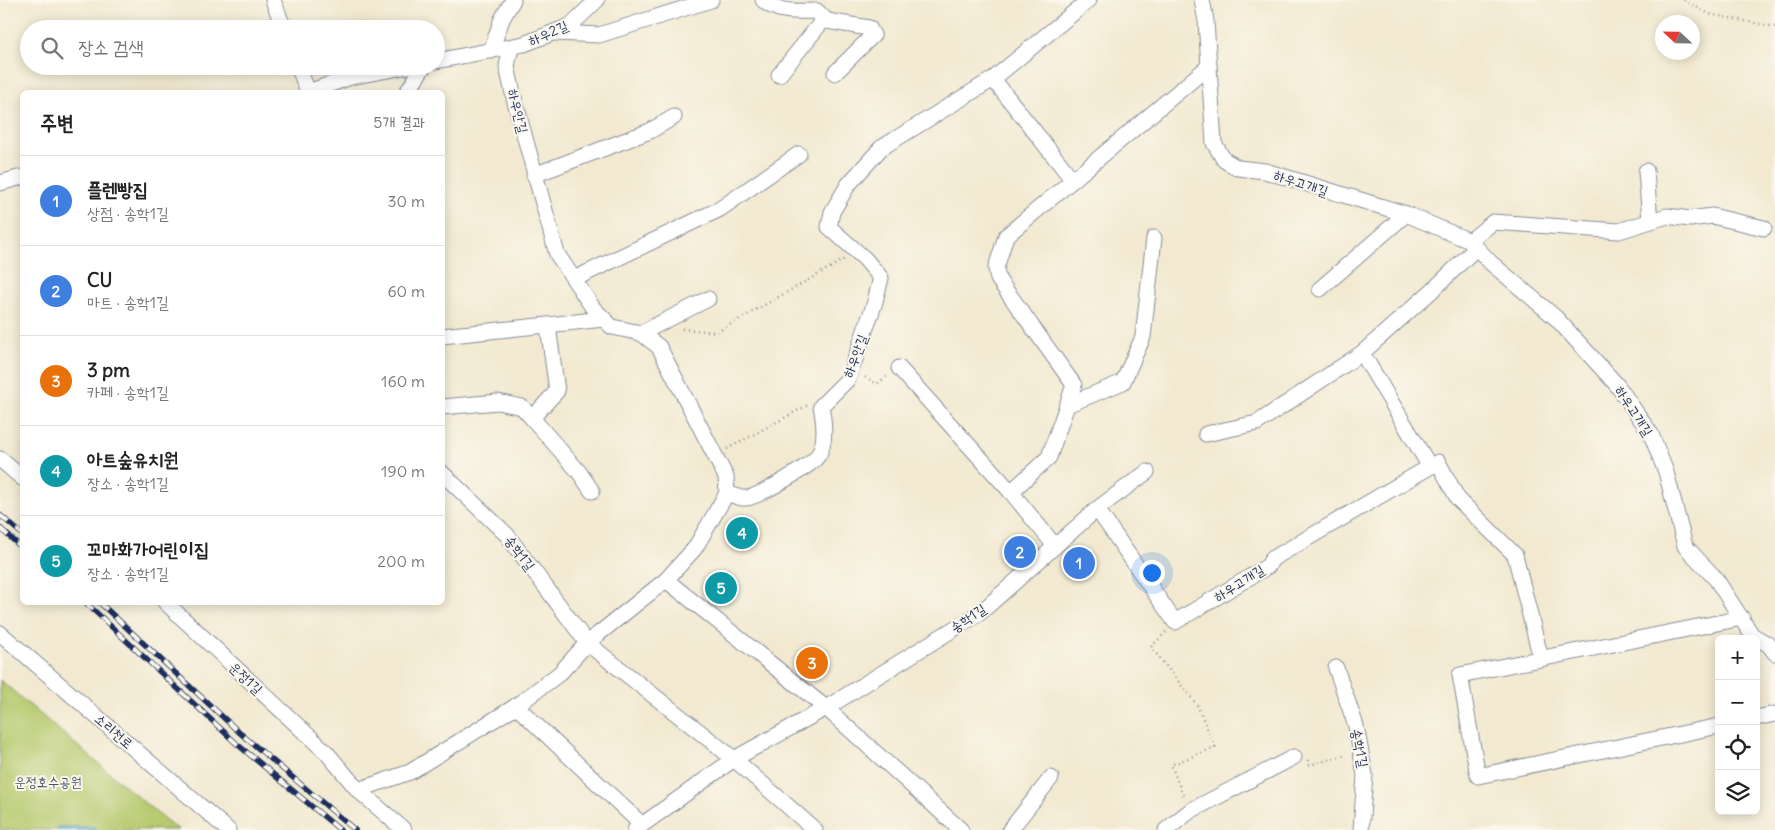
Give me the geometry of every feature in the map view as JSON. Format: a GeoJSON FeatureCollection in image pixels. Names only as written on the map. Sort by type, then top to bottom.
{"type":"FeatureCollection","features":[{"type":"Feature","properties":{"kind":"street"},"geometry":{"type":"LineString","coordinates":[[273,0],[281,20]]}},
{"type":"Feature","properties":{"kind":"street"},"geometry":{"type":"LineString","coordinates":[[491,51],[502,19],[513,0]]}},
{"type":"Feature","properties":{"kind":"street","name":"하우2길"},"geometry":{"type":"LineString","coordinates":[[445,59],[511,47],[552,33],[570,26],[598,0]]}},
{"type":"Feature","properties":{"kind":"street"},"geometry":{"type":"LineString","coordinates":[[552,33],[599,35],[711,0]]}},
{"type":"Feature","properties":{"kind":"street"},"geometry":{"type":"LineString","coordinates":[[763,0],[772,8],[817,11],[827,21],[869,28],[872,35],[835,73]]}},
{"type":"Feature","properties":{"kind":"street"},"geometry":{"type":"LineString","coordinates":[[1072,179],[993,79],[1089,0]]}},
{"type":"Feature","properties":{"kind":"street","name":"하우고개길"},"geometry":{"type":"LineString","coordinates":[[1202,0],[1214,143],[1224,160],[1238,168],[1265,171],[1406,214],[1473,244],[1491,263],[1556,318],[1617,385],[1651,434],[1666,472],[1685,546],[1716,579],[1752,635],[1769,645],[1775,653]]}},
{"type":"Feature","properties":{"kind":"street"},"geometry":{"type":"LineString","coordinates":[[779,75],[824,19]]}},
{"type":"Feature","properties":{"kind":"street","name":"하우안길"},"geometry":{"type":"LineString","coordinates":[[511,47],[507,66],[534,175],[557,254],[593,308],[612,328],[641,333]]}},
{"type":"Feature","properties":{"kind":"street"},"geometry":{"type":"LineString","coordinates":[[1011,492],[1049,457],[1074,385],[998,279],[996,268],[1006,236],[1208,66]]}},
{"type":"Feature","properties":{"kind":"street"},"geometry":{"type":"LineString","coordinates":[[301,75],[307,90]]}},
{"type":"Feature","properties":{"kind":"street"},"geometry":{"type":"LineString","coordinates":[[314,90],[362,75]]}},
{"type":"Feature","properties":{"kind":"street"},"geometry":{"type":"LineString","coordinates":[[408,90],[418,75]]}},
{"type":"Feature","properties":{"kind":"street","name":"하우안길"},"geometry":{"type":"LineString","coordinates":[[821,406],[848,379],[874,305],[881,278],[857,252],[829,227],[832,212],[848,185],[881,148],[993,79]]}},
{"type":"Feature","properties":{"kind":"street"},"geometry":{"type":"LineString","coordinates":[[534,175],[650,131],[674,118]]}},
{"type":"Feature","properties":{"kind":"street"},"geometry":{"type":"LineString","coordinates":[[574,279],[720,209],[799,154]]}},
{"type":"Feature","properties":{"kind":"street"},"geometry":{"type":"LineString","coordinates":[[1646,171],[1650,221]]}},
{"type":"Feature","properties":{"kind":"street"},"geometry":{"type":"LineString","coordinates":[[0,183],[20,178]]}},
{"type":"Feature","properties":{"kind":"street"},"geometry":{"type":"LineString","coordinates":[[1320,289],[1406,214]]}},
{"type":"Feature","properties":{"kind":"street"},"geometry":{"type":"LineString","coordinates":[[1206,434],[1257,423],[1362,353],[1436,287],[1493,222],[1620,231],[1667,216],[1690,219],[1712,216],[1764,228]]}},
{"type":"Feature","properties":{"kind":"street"},"geometry":{"type":"LineString","coordinates":[[1067,405],[1123,382],[1143,337],[1154,238]]}},
{"type":"Feature","properties":{"kind":"street"},"geometry":{"type":"LineString","coordinates":[[404,830],[358,790],[410,772],[516,706],[560,673],[587,643],[666,580],[695,548],[727,493],[726,477],[659,347],[641,333],[708,299]]}},
{"type":"Feature","properties":{"kind":"street"},"geometry":{"type":"LineString","coordinates":[[445,336],[604,320]]}},
{"type":"Feature","properties":{"kind":"street"},"geometry":{"type":"LineString","coordinates":[[532,418],[557,391],[548,326]]}},
{"type":"Feature","properties":{"kind":"street"},"geometry":{"type":"LineString","coordinates":[[1362,353],[1430,466],[1438,462],[1458,499],[1515,555],[1541,659]]}},
{"type":"Feature","properties":{"kind":"street"},"geometry":{"type":"LineString","coordinates":[[899,368],[1011,492],[1055,546]]}},
{"type":"Feature","properties":{"kind":"street"},"geometry":{"type":"LineString","coordinates":[[445,407],[498,402],[522,407],[579,472],[592,491]]}},
{"type":"Feature","properties":{"kind":"street"},"geometry":{"type":"LineString","coordinates":[[727,493],[746,498],[765,491],[816,458],[822,446],[824,419],[821,406]]}},
{"type":"Feature","properties":{"kind":"street"},"geometry":{"type":"LineString","coordinates":[[0,459],[20,476]]}},
{"type":"Feature","properties":{"kind":"street","name":"하우고개길"},"geometry":{"type":"LineString","coordinates":[[1175,622],[1268,566],[1272,559],[1430,466]]}},
{"type":"Feature","properties":{"kind":"street","name":"송학1길"},"geometry":{"type":"LineString","coordinates":[[516,706],[638,827],[734,759],[826,708],[981,612],[1097,509],[1147,472]]}},
{"type":"Feature","properties":{"kind":"street","name":"송학1길"},"geometry":{"type":"LineString","coordinates":[[445,476],[507,535],[587,643],[734,759],[815,830]]}},
{"type":"Feature","properties":{"kind":"street"},"geometry":{"type":"LineString","coordinates":[[1097,509],[1175,622]]}},
{"type":"Feature","properties":{"kind":"street"},"geometry":{"type":"LineString","coordinates":[[666,580],[826,708],[961,830]]}},
{"type":"Feature","properties":{"kind":"street","name":"운정1길"},"geometry":{"type":"LineString","coordinates":[[168,605],[327,753],[358,790]]}},
{"type":"Feature","properties":{"kind":"street"},"geometry":{"type":"LineString","coordinates":[[1715,727],[1478,776],[1460,675],[1742,618]]}},
{"type":"Feature","properties":{"kind":"street","name":"소리천로"},"geometry":{"type":"LineString","coordinates":[[0,632],[228,830]]}},
{"type":"Feature","properties":{"kind":"street","name":"송학1길"},"geometry":{"type":"LineString","coordinates":[[1336,668],[1356,726],[1365,775],[1362,830]]}},
{"type":"Feature","properties":{"kind":"street"},"geometry":{"type":"LineString","coordinates":[[1760,717],[1775,714]]}},
{"type":"Feature","properties":{"kind":"street"},"geometry":{"type":"LineString","coordinates":[[1166,830],[1190,811],[1300,754]]}},
{"type":"Feature","properties":{"kind":"street"},"geometry":{"type":"LineString","coordinates":[[1010,830],[1051,778]]}},
{"type":"Feature","properties":{"kind":"path"},"geometry":{"type":"LineString","coordinates":[[1684,0],[1709,14],[1775,27]]}},
{"type":"Feature","properties":{"kind":"path"},"geometry":{"type":"LineString","coordinates":[[679,329],[717,332],[857,252]]}},
{"type":"Feature","properties":{"kind":"path"},"geometry":{"type":"LineString","coordinates":[[848,379],[864,376],[878,384],[899,368]]}},
{"type":"Feature","properties":{"kind":"path"},"geometry":{"type":"LineString","coordinates":[[715,456],[811,403],[821,406]]}},
{"type":"Feature","properties":{"kind":"path"},"geometry":{"type":"LineString","coordinates":[[1175,622],[1151,647],[1197,705],[1215,747],[1171,765],[1190,811]]}},
{"type":"Feature","properties":{"kind":"path"},"geometry":{"type":"LineString","coordinates":[[1300,754],[1309,765],[1360,751]]}},
{"type":"Feature","properties":{"kind":"green space","name":"운정호수공원"},"geometry":{"type":"Polygon","coordinates":[[[0,680],[158,814],[179,830],[0,830],[0,680]]]}},
{"type":"Feature","properties":{"kind":"water"},"geometry":{"type":"Polygon","coordinates":[[[58,827],[94,827],[96,830],[56,830],[58,827]]]}},
{"type":"Feature","properties":{"kind":"railway"},"geometry":{"type":"LineString","coordinates":[[0,515],[20,532]]}},
{"type":"Feature","properties":{"kind":"railway"},"geometry":{"type":"LineString","coordinates":[[0,528],[20,546]]}},
{"type":"Feature","properties":{"kind":"railway"},"geometry":{"type":"LineString","coordinates":[[88,605],[237,744],[340,830]]}},
{"type":"Feature","properties":{"kind":"railway"},"geometry":{"type":"LineString","coordinates":[[102,605],[240,733],[355,830]]}},
{"type":"Feature","properties":{"kind":"place","name":"아트숲유치원"},"geometry":{"type":"Point","coordinates":[742,533]}},
{"type":"Feature","properties":{"kind":"place","name":"CU"},"geometry":{"type":"Point","coordinates":[1020,552]}},
{"type":"Feature","properties":{"kind":"place","name":"플렌빵집"},"geometry":{"type":"Point","coordinates":[1079,563]}},
{"type":"Feature","properties":{"kind":"place","name":"꼬마화가어린이집"},"geometry":{"type":"Point","coordinates":[721,588]}},
{"type":"Feature","properties":{"kind":"place","name":"3 pm"},"geometry":{"type":"Point","coordinates":[812,663]}}]}
